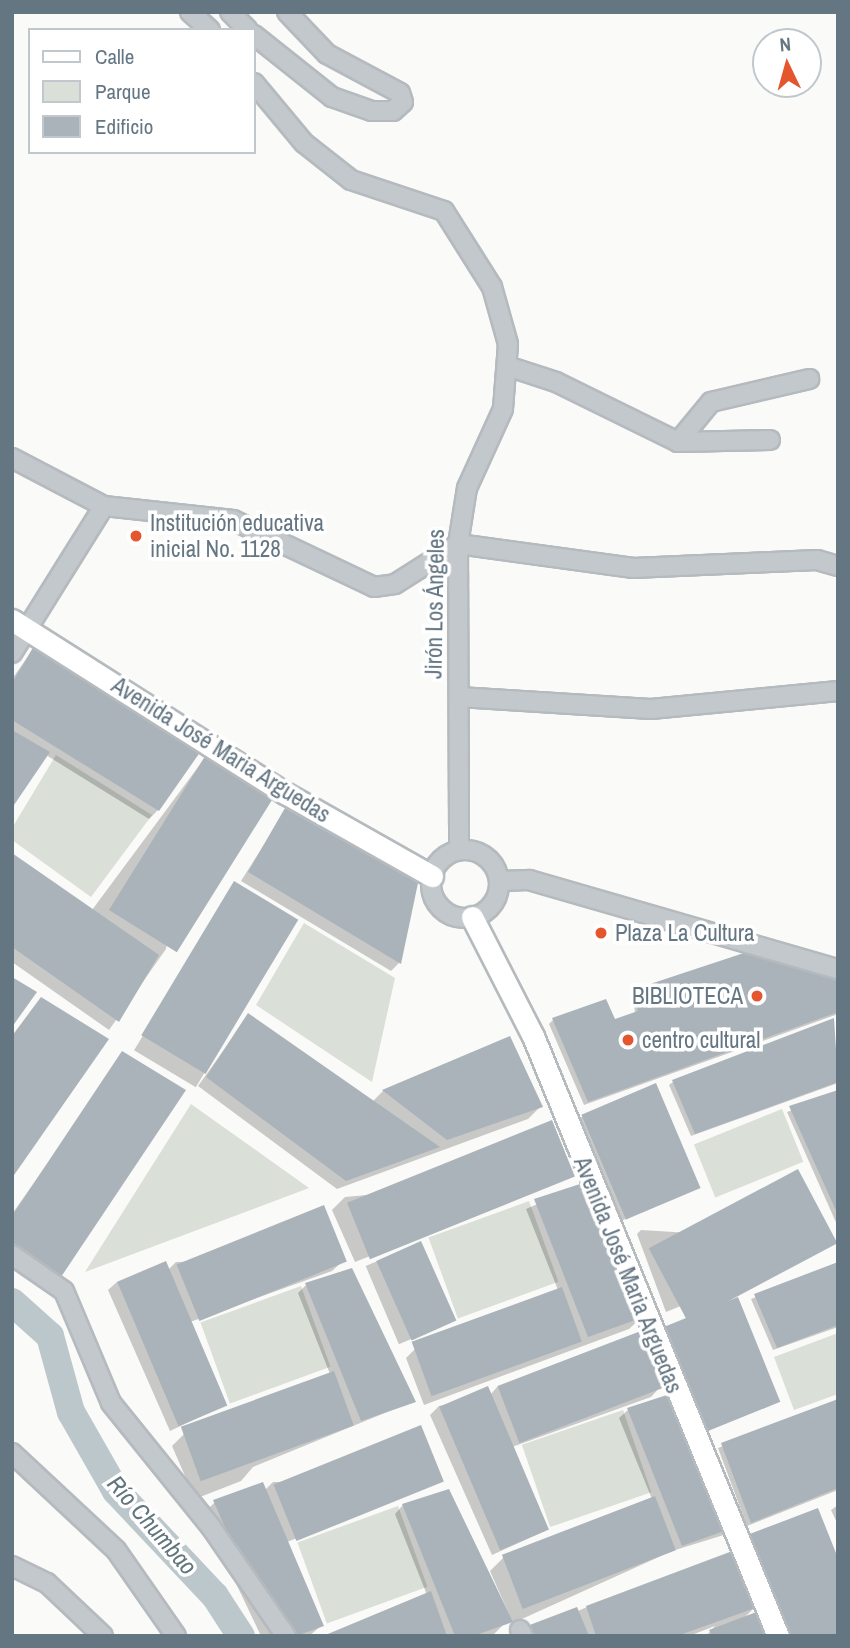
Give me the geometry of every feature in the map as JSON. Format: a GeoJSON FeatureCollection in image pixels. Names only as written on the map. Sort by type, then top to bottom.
{"type":"FeatureCollection","features":[{"type":"Feature","properties":{"kind":"main road","name":"Avenida José Maria Arguedas"},"geometry":{"type":"LineString","coordinates":[[20,625],[285,793],[432,876]]}},
{"type":"Feature","properties":{"kind":"main road","name":"Avenida José Maria Arguedas"},"geometry":{"type":"LineString","coordinates":[[472,917],[533,1036],[778,1636]]}},
{"type":"Feature","properties":{"kind":"street"},"geometry":{"type":"LineString","coordinates":[[190,12],[207,28]]}},
{"type":"Feature","properties":{"kind":"street"},"geometry":{"type":"LineString","coordinates":[[230,12],[246,28]]}},
{"type":"Feature","properties":{"kind":"street"},"geometry":{"type":"LineString","coordinates":[[256,37],[332,97],[372,111],[393,111],[403,102],[400,93],[327,54],[287,12]]}},
{"type":"Feature","properties":{"kind":"street"},"geometry":{"type":"LineString","coordinates":[[256,85],[304,143],[352,180],[444,211],[492,287],[510,367],[556,382],[678,442],[771,440]]}},
{"type":"Feature","properties":{"kind":"street","name":"Jirón Los Ángeles"},"geometry":{"type":"LineString","coordinates":[[459,850],[458,544],[467,488],[503,409],[510,367]]}},
{"type":"Feature","properties":{"kind":"street"},"geometry":{"type":"LineString","coordinates":[[678,442],[711,402],[809,379]]}},
{"type":"Feature","properties":{"kind":"street"},"geometry":{"type":"LineString","coordinates":[[12,458],[104,506],[233,520],[374,587],[395,584],[458,544],[633,568],[817,560],[838,566]]}},
{"type":"Feature","properties":{"kind":"street"},"geometry":{"type":"LineString","coordinates":[[12,653],[20,625],[104,506]]}},
{"type":"Feature","properties":{"kind":"street"},"geometry":{"type":"LineString","coordinates":[[459,697],[651,709],[838,691]]}},
{"type":"Feature","properties":{"kind":"street"},"geometry":{"type":"LineString","coordinates":[[459,850],[481,853],[499,881],[489,908],[472,917],[441,907],[432,876],[442,859],[459,850]]}},
{"type":"Feature","properties":{"kind":"street"},"geometry":{"type":"LineString","coordinates":[[499,881],[529,880],[838,969]]}},
{"type":"Feature","properties":{"kind":"street"},"geometry":{"type":"LineString","coordinates":[[12,1255],[64,1292],[111,1403],[211,1527],[286,1636]]}},
{"type":"Feature","properties":{"kind":"street"},"geometry":{"type":"LineString","coordinates":[[12,1452],[116,1550],[176,1636]]}},
{"type":"Feature","properties":{"kind":"street"},"geometry":{"type":"LineString","coordinates":[[12,1566],[47,1583],[103,1636]]}},
{"type":"Feature","properties":{"kind":"green space"},"geometry":{"type":"Polygon","coordinates":[[[56,755],[152,815],[91,897],[12,840],[12,828],[56,755]]]}},
{"type":"Feature","properties":{"kind":"green space"},"geometry":{"type":"Polygon","coordinates":[[[304,923],[395,978],[372,1082],[256,1005],[304,923]]]}},
{"type":"Feature","properties":{"kind":"green space"},"geometry":{"type":"Polygon","coordinates":[[[191,1104],[309,1188],[85,1272],[191,1104]]]}},
{"type":"Feature","properties":{"kind":"green space"},"geometry":{"type":"Polygon","coordinates":[[[782,1109],[803,1162],[715,1197],[694,1145],[782,1109]]]}},
{"type":"Feature","properties":{"kind":"green space"},"geometry":{"type":"Polygon","coordinates":[[[529,1201],[558,1282],[458,1318],[428,1238],[529,1201]]]}},
{"type":"Feature","properties":{"kind":"green space"},"geometry":{"type":"Polygon","coordinates":[[[301,1286],[330,1367],[230,1403],[200,1323],[301,1286]]]}},
{"type":"Feature","properties":{"kind":"green space"},"geometry":{"type":"Polygon","coordinates":[[[838,1333],[838,1394],[794,1410],[774,1357],[838,1333]]]}},
{"type":"Feature","properties":{"kind":"green space"},"geometry":{"type":"Polygon","coordinates":[[[623,1410],[651,1492],[550,1527],[522,1445],[623,1410]]]}},
{"type":"Feature","properties":{"kind":"green space"},"geometry":{"type":"Polygon","coordinates":[[[398,1506],[427,1587],[327,1623],[297,1543],[398,1506]]]}},
{"type":"Feature","properties":{"kind":"building"},"geometry":{"type":"Polygon","coordinates":[[[34,646],[203,748],[159,811],[12,720],[12,683],[34,646]]]}},
{"type":"Feature","properties":{"kind":"building"},"geometry":{"type":"Polygon","coordinates":[[[12,730],[50,752],[12,808],[12,730]]]}},
{"type":"Feature","properties":{"kind":"building"},"geometry":{"type":"Polygon","coordinates":[[[207,753],[275,795],[177,952],[109,910],[207,753]]]}},
{"type":"Feature","properties":{"kind":"building"},"geometry":{"type":"Polygon","coordinates":[[[285,808],[418,883],[401,964],[248,872],[285,808]]]}},
{"type":"Feature","properties":{"kind":"building"},"geometry":{"type":"Polygon","coordinates":[[[12,853],[159,955],[119,1022],[12,947],[12,853]]]}},
{"type":"Feature","properties":{"kind":"building"},"geometry":{"type":"Polygon","coordinates":[[[234,881],[298,920],[206,1074],[141,1035],[234,881]]]}},
{"type":"Feature","properties":{"kind":"building"},"geometry":{"type":"Polygon","coordinates":[[[762,947],[838,969],[838,1012],[588,1102],[552,1018],[606,999],[615,1019],[638,1011],[632,990],[762,947]]]}},
{"type":"Feature","properties":{"kind":"building"},"geometry":{"type":"Polygon","coordinates":[[[12,977],[37,992],[12,1027],[12,977]]]}},
{"type":"Feature","properties":{"kind":"building"},"geometry":{"type":"Polygon","coordinates":[[[41,997],[109,1039],[12,1178],[12,1036],[41,997]]]}},
{"type":"Feature","properties":{"kind":"building"},"geometry":{"type":"Polygon","coordinates":[[[248,1013],[440,1147],[346,1181],[206,1077],[248,1013]]]}},
{"type":"Feature","properties":{"kind":"building"},"geometry":{"type":"Polygon","coordinates":[[[834,1018],[838,1082],[695,1134],[672,1080],[834,1018]]]}},
{"type":"Feature","properties":{"kind":"building"},"geometry":{"type":"Polygon","coordinates":[[[510,1036],[543,1107],[447,1140],[382,1090],[510,1036]]]}},
{"type":"Feature","properties":{"kind":"building"},"geometry":{"type":"Polygon","coordinates":[[[122,1051],[186,1090],[61,1277],[12,1242],[12,1216],[122,1051]]]}},
{"type":"Feature","properties":{"kind":"building"},"geometry":{"type":"Polygon","coordinates":[[[656,1083],[701,1188],[626,1220],[581,1115],[656,1083]]]}},
{"type":"Feature","properties":{"kind":"building"},"geometry":{"type":"Polygon","coordinates":[[[838,1090],[838,1215],[789,1106],[838,1090]]]}},
{"type":"Feature","properties":{"kind":"building"},"geometry":{"type":"Polygon","coordinates":[[[552,1120],[575,1177],[370,1259],[347,1203],[552,1120]]]}},
{"type":"Feature","properties":{"kind":"building"},"geometry":{"type":"Polygon","coordinates":[[[798,1169],[837,1243],[688,1323],[649,1248],[798,1169]]]}},
{"type":"Feature","properties":{"kind":"building"},"geometry":{"type":"Polygon","coordinates":[[[580,1184],[644,1317],[588,1337],[534,1199],[580,1184]]]}},
{"type":"Feature","properties":{"kind":"building"},"geometry":{"type":"Polygon","coordinates":[[[324,1205],[347,1262],[199,1321],[177,1265],[324,1205]]]}},
{"type":"Feature","properties":{"kind":"building"},"geometry":{"type":"Polygon","coordinates":[[[421,1241],[456,1320],[412,1340],[376,1261],[421,1241]]]}},
{"type":"Feature","properties":{"kind":"building"},"geometry":{"type":"Polygon","coordinates":[[[166,1261],[227,1406],[179,1426],[117,1282],[166,1261]]]}},
{"type":"Feature","properties":{"kind":"building"},"geometry":{"type":"Polygon","coordinates":[[[838,1262],[838,1325],[777,1348],[754,1294],[838,1262]]]}},
{"type":"Feature","properties":{"kind":"building"},"geometry":{"type":"Polygon","coordinates":[[[352,1268],[416,1402],[361,1421],[305,1283],[352,1268]]]}},
{"type":"Feature","properties":{"kind":"building"},"geometry":{"type":"Polygon","coordinates":[[[562,1287],[582,1342],[431,1396],[412,1342],[562,1287]]]}},
{"type":"Feature","properties":{"kind":"building"},"geometry":{"type":"Polygon","coordinates":[[[738,1297],[780,1402],[704,1432],[662,1328],[738,1297]]]}},
{"type":"Feature","properties":{"kind":"building"},"geometry":{"type":"Polygon","coordinates":[[[646,1329],[668,1386],[519,1443],[498,1386],[646,1329]]]}},
{"type":"Feature","properties":{"kind":"building"},"geometry":{"type":"Polygon","coordinates":[[[334,1371],[354,1426],[201,1481],[181,1427],[334,1371]]]}},
{"type":"Feature","properties":{"kind":"building"},"geometry":{"type":"Polygon","coordinates":[[[488,1386],[549,1530],[500,1550],[439,1407],[488,1386]]]}},
{"type":"Feature","properties":{"kind":"building"},"geometry":{"type":"Polygon","coordinates":[[[673,1393],[738,1526],[682,1546],[627,1408],[673,1393]]]}},
{"type":"Feature","properties":{"kind":"building"},"geometry":{"type":"Polygon","coordinates":[[[838,1399],[838,1488],[751,1523],[721,1443],[838,1399]]]}},
{"type":"Feature","properties":{"kind":"building"},"geometry":{"type":"Polygon","coordinates":[[[421,1425],[444,1482],[296,1541],[274,1485],[421,1425]]]}},
{"type":"Feature","properties":{"kind":"building"},"geometry":{"type":"Polygon","coordinates":[[[263,1482],[324,1626],[296,1636],[273,1636],[213,1500],[263,1482]]]}},
{"type":"Feature","properties":{"kind":"building"},"geometry":{"type":"Polygon","coordinates":[[[449,1489],[513,1622],[473,1636],[455,1636],[402,1504],[449,1489]]]}},
{"type":"Feature","properties":{"kind":"building"},"geometry":{"type":"Polygon","coordinates":[[[655,1496],[676,1550],[523,1609],[502,1555],[655,1496]]]}},
{"type":"Feature","properties":{"kind":"building"},"geometry":{"type":"Polygon","coordinates":[[[818,1508],[838,1558],[838,1636],[790,1636],[742,1537],[818,1508]]]}},
{"type":"Feature","properties":{"kind":"building"},"geometry":{"type":"Polygon","coordinates":[[[735,1550],[758,1607],[677,1636],[596,1636],[586,1606],[735,1550]]]}},
{"type":"Feature","properties":{"kind":"building"},"geometry":{"type":"Polygon","coordinates":[[[431,1591],[447,1636],[323,1636],[431,1591]]]}},
{"type":"Feature","properties":{"kind":"building"},"geometry":{"type":"Polygon","coordinates":[[[577,1607],[589,1636],[532,1636],[527,1626],[577,1607]]]}},
{"type":"Feature","properties":{"kind":"building"},"geometry":{"type":"Polygon","coordinates":[[[759,1611],[771,1636],[712,1636],[709,1630],[759,1611]]]}},
{"type":"Feature","properties":{"kind":"waterway","name":"Río Chumbao"},"geometry":{"type":"LineString","coordinates":[[12,1302],[50,1336],[71,1412],[116,1491],[215,1596],[241,1636]]}},
{"type":"Feature","properties":{"kind":"place","name":"Institución educativa inicial No. 1128"},"geometry":{"type":"Point","coordinates":[136,536]}},
{"type":"Feature","properties":{"kind":"place","name":"Plaza La Cultura"},"geometry":{"type":"Point","coordinates":[601,933]}},
{"type":"Feature","properties":{"kind":"place","name":"BIBLIOTECA"},"geometry":{"type":"Point","coordinates":[757,996]}},
{"type":"Feature","properties":{"kind":"place","name":"centro cultural"},"geometry":{"type":"Point","coordinates":[628,1040]}}]}
